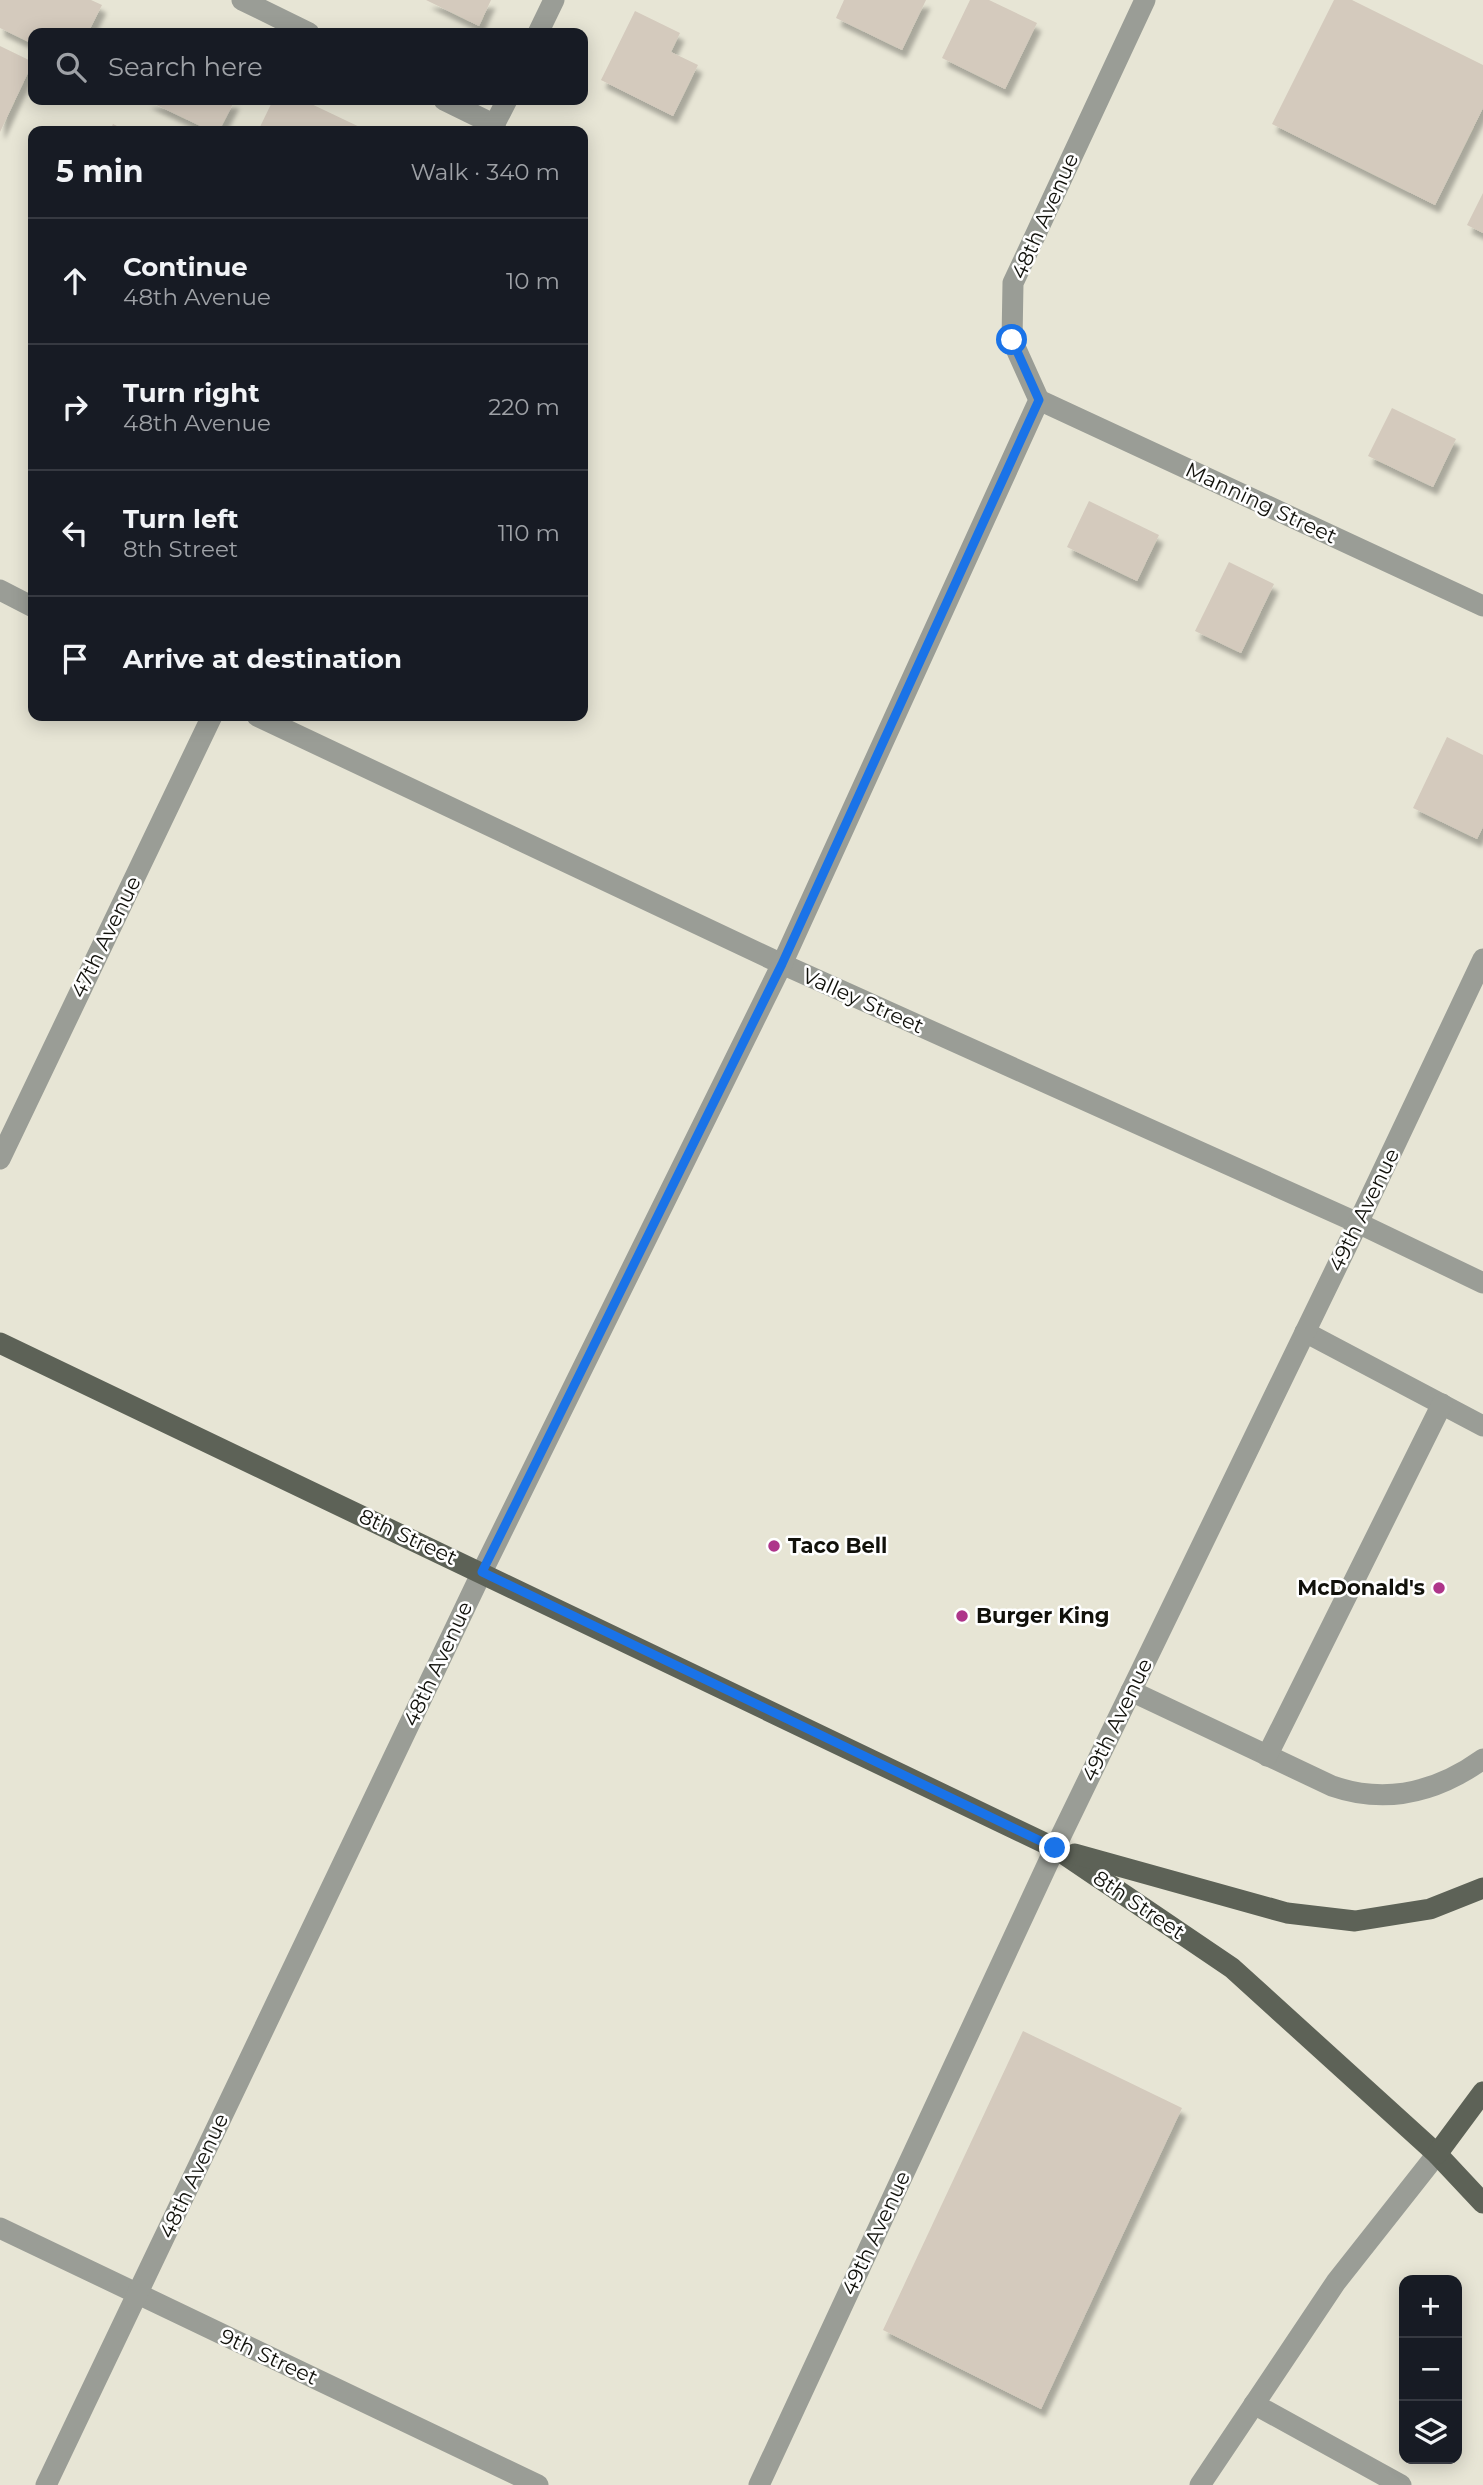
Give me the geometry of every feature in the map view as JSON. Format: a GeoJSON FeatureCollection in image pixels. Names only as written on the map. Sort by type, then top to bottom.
{"type":"FeatureCollection","features":[{"type":"Feature","properties":{"kind":"main road","name":"8th Street"},"geometry":{"type":"LineString","coordinates":[[0,1343],[1055,1848],[1232,1968],[1437,2154],[1483,2203]]}},
{"type":"Feature","properties":{"kind":"main road"},"geometry":{"type":"LineString","coordinates":[[1055,1848],[1287,1913],[1355,1921],[1430,1909],[1483,1888]]}},
{"type":"Feature","properties":{"kind":"main road"},"geometry":{"type":"LineString","coordinates":[[1437,2154],[1483,2092]]}},
{"type":"Feature","properties":{"kind":"street"},"geometry":{"type":"LineString","coordinates":[[242,0],[299,28]]}},
{"type":"Feature","properties":{"kind":"street"},"geometry":{"type":"LineString","coordinates":[[540,28],[554,0]]}},
{"type":"Feature","properties":{"kind":"street","name":"48th Avenue"},"geometry":{"type":"LineString","coordinates":[[46,2485],[482,1572],[782,964],[1039,400],[1012,340],[1013,283],[1137,3]]}},
{"type":"Feature","properties":{"kind":"street"},"geometry":{"type":"LineString","coordinates":[[453,105],[490,126]]}},
{"type":"Feature","properties":{"kind":"street"},"geometry":{"type":"LineString","coordinates":[[494,126],[504,105]]}},
{"type":"Feature","properties":{"kind":"street","name":"Manning Street"},"geometry":{"type":"LineString","coordinates":[[1039,400],[1483,606]]}},
{"type":"Feature","properties":{"kind":"street"},"geometry":{"type":"LineString","coordinates":[[0,590],[28,604]]}},
{"type":"Feature","properties":{"kind":"street","name":"47th Avenue"},"geometry":{"type":"LineString","coordinates":[[0,1159],[210,721]]}},
{"type":"Feature","properties":{"kind":"street","name":"Valley Street"},"geometry":{"type":"LineString","coordinates":[[268,721],[782,964],[1358,1223],[1483,1283]]}},
{"type":"Feature","properties":{"kind":"street","name":"49th Avenue"},"geometry":{"type":"LineString","coordinates":[[760,2485],[1055,1848],[1483,959]]}},
{"type":"Feature","properties":{"kind":"street"},"geometry":{"type":"LineString","coordinates":[[1305,1332],[1483,1426]]}},
{"type":"Feature","properties":{"kind":"street"},"geometry":{"type":"LineString","coordinates":[[1268,1756],[1442,1404]]}},
{"type":"Feature","properties":{"kind":"street"},"geometry":{"type":"LineString","coordinates":[[1131,1691],[1356,1794],[1386,1795],[1434,1788],[1483,1759]]}},
{"type":"Feature","properties":{"kind":"street"},"geometry":{"type":"LineString","coordinates":[[1200,2485],[1336,2282],[1437,2154]]}},
{"type":"Feature","properties":{"kind":"street","name":"9th Street"},"geometry":{"type":"LineString","coordinates":[[0,2228],[538,2485]]}},
{"type":"Feature","properties":{"kind":"street"},"geometry":{"type":"LineString","coordinates":[[1254,2404],[1397,2484]]}},
{"type":"Feature","properties":{"kind":"building"},"geometry":{"type":"Polygon","coordinates":[[[0,0],[91,0],[102,5],[90,28],[28,28],[28,42],[0,28],[0,0]]]}},
{"type":"Feature","properties":{"kind":"building"},"geometry":{"type":"Polygon","coordinates":[[[426,0],[491,0],[479,26],[426,0]]]}},
{"type":"Feature","properties":{"kind":"building"},"geometry":{"type":"Polygon","coordinates":[[[844,0],[926,0],[902,50],[836,18],[844,0]]]}},
{"type":"Feature","properties":{"kind":"building"},"geometry":{"type":"Polygon","coordinates":[[[970,0],[989,0],[1037,23],[1005,89],[942,58],[970,0]]]}},
{"type":"Feature","properties":{"kind":"building"},"geometry":{"type":"Polygon","coordinates":[[[1334,0],[1352,0],[1483,65],[1483,108],[1435,205],[1272,124],[1334,0]]]}},
{"type":"Feature","properties":{"kind":"building"},"geometry":{"type":"Polygon","coordinates":[[[635,11],[680,33],[671,52],[698,65],[673,116],[601,80],[635,11]]]}},
{"type":"Feature","properties":{"kind":"building"},"geometry":{"type":"Polygon","coordinates":[[[0,46],[28,60],[28,73],[0,132],[0,46]]]}},
{"type":"Feature","properties":{"kind":"building"},"geometry":{"type":"Polygon","coordinates":[[[156,105],[232,105],[222,126],[201,126],[156,105]]]}},
{"type":"Feature","properties":{"kind":"building"},"geometry":{"type":"Polygon","coordinates":[[[271,105],[313,105],[358,126],[260,126],[271,105]]]}},
{"type":"Feature","properties":{"kind":"building"},"geometry":{"type":"Polygon","coordinates":[[[1483,193],[1483,233],[1467,225],[1483,193]]]}},
{"type":"Feature","properties":{"kind":"building"},"geometry":{"type":"Polygon","coordinates":[[[1392,408],[1456,439],[1433,487],[1368,456],[1392,408]]]}},
{"type":"Feature","properties":{"kind":"building"},"geometry":{"type":"Polygon","coordinates":[[[1089,501],[1159,535],[1137,581],[1067,547],[1089,501]]]}},
{"type":"Feature","properties":{"kind":"building"},"geometry":{"type":"Polygon","coordinates":[[[1229,562],[1274,584],[1241,653],[1195,631],[1229,562]]]}},
{"type":"Feature","properties":{"kind":"building"},"geometry":{"type":"Polygon","coordinates":[[[1447,737],[1483,755],[1483,827],[1477,839],[1413,808],[1447,737]]]}},
{"type":"Feature","properties":{"kind":"building"},"geometry":{"type":"Polygon","coordinates":[[[1023,2031],[1182,2108],[1041,2409],[883,2330],[1023,2031]]]}},
{"type":"Feature","properties":{"kind":"place","name":"Taco Bell"},"geometry":{"type":"Point","coordinates":[774,1546]}},
{"type":"Feature","properties":{"kind":"place","name":"McDonald's"},"geometry":{"type":"Point","coordinates":[1439,1588]}},
{"type":"Feature","properties":{"kind":"place","name":"Burger King"},"geometry":{"type":"Point","coordinates":[962,1616]}},
{"type":"Feature","properties":{"kind":"route"},"geometry":{"type":"LineString","coordinates":[[1012,340],[1039,400],[782,964],[482,1572],[1055,1848]]}}]}
